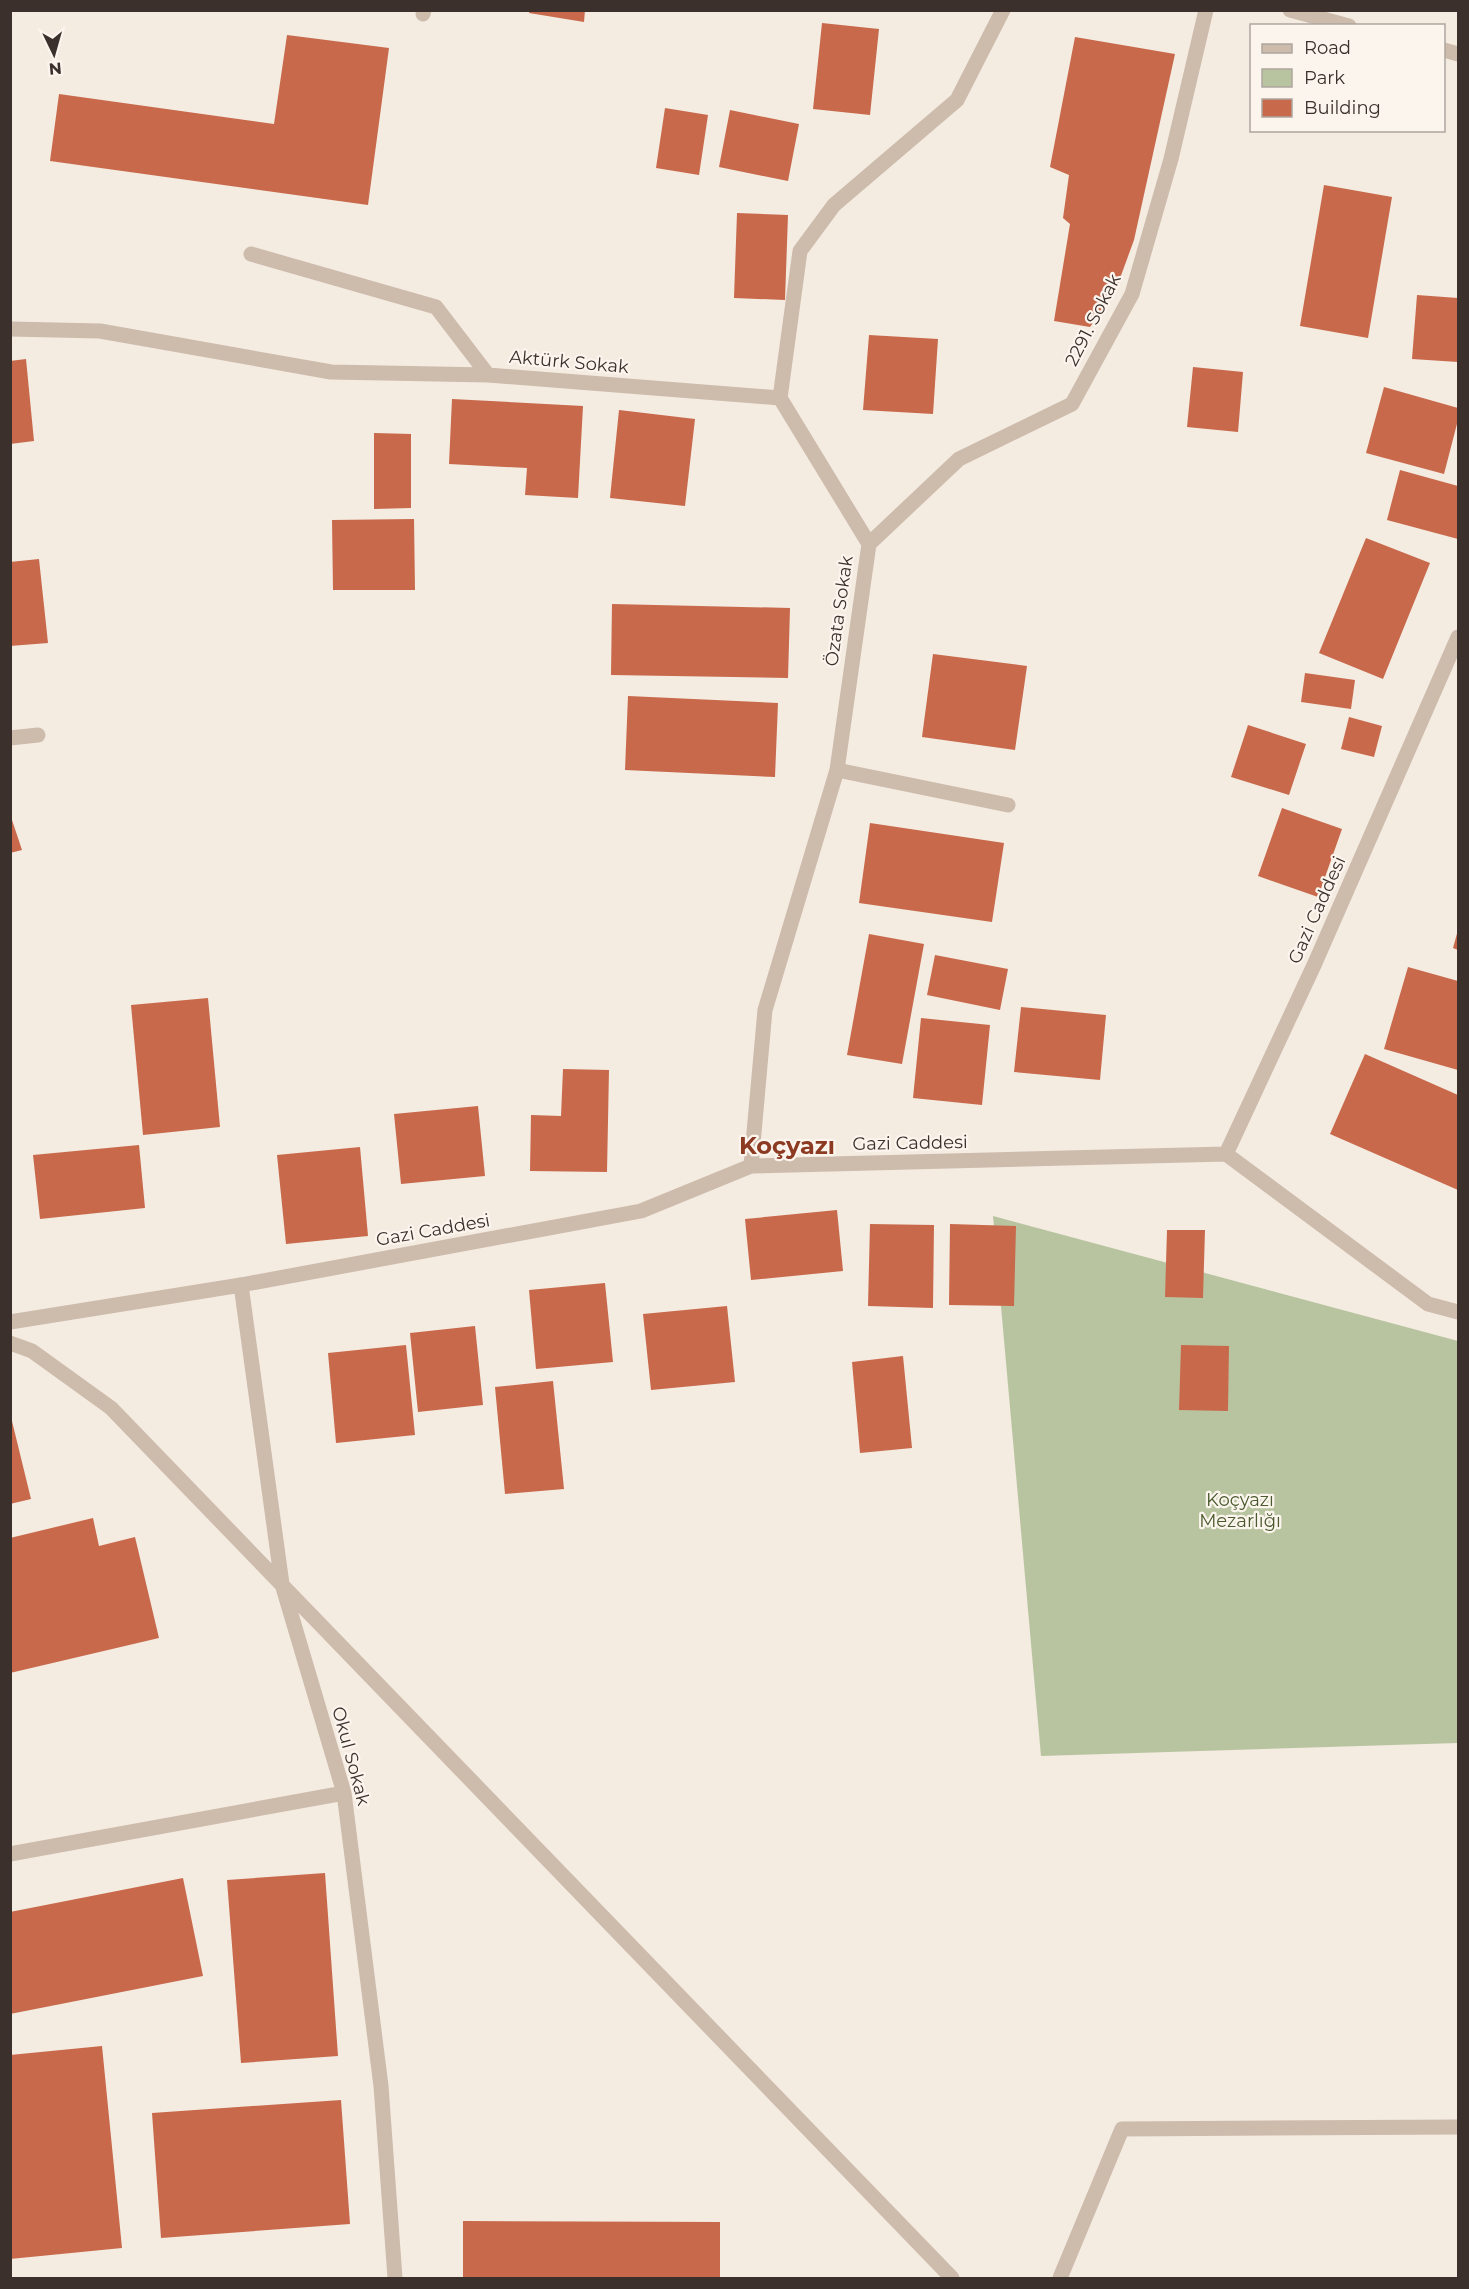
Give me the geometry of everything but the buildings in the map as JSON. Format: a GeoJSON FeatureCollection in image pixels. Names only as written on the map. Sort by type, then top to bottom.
{"type":"FeatureCollection","features":[{"type":"Feature","properties":{"kind":"street"},"geometry":{"type":"LineString","coordinates":[[780,398],[800,251],[834,206],[957,100],[1003,10]]}},
{"type":"Feature","properties":{"kind":"street","name":"2291. Sokak"},"geometry":{"type":"LineString","coordinates":[[868,544],[959,459],[1072,404],[1132,294],[1171,159],[1206,10]]}},
{"type":"Feature","properties":{"kind":"street"},"geometry":{"type":"LineString","coordinates":[[1290,10],[1342,24]]}},
{"type":"Feature","properties":{"kind":"street","name":"Aktürk Sokak"},"geometry":{"type":"LineString","coordinates":[[251,254],[436,307],[488,375],[780,398]]}},
{"type":"Feature","properties":{"kind":"street"},"geometry":{"type":"LineString","coordinates":[[10,329],[100,331],[330,372],[488,375]]}},
{"type":"Feature","properties":{"kind":"street","name":"Özata Sokak"},"geometry":{"type":"LineString","coordinates":[[751,1166],[765,1010],[837,770],[868,544],[780,398]]}},
{"type":"Feature","properties":{"kind":"street","name":"Gazi Caddesi"},"geometry":{"type":"LineString","coordinates":[[10,1322],[241,1285],[641,1211],[751,1166],[1226,1154],[1315,963],[1458,637]]}},
{"type":"Feature","properties":{"kind":"street"},"geometry":{"type":"LineString","coordinates":[[10,738],[38,735]]}},
{"type":"Feature","properties":{"kind":"street"},"geometry":{"type":"LineString","coordinates":[[837,770],[1008,805]]}},
{"type":"Feature","properties":{"kind":"street"},"geometry":{"type":"LineString","coordinates":[[1226,1154],[1428,1304],[1458,1312]]}},
{"type":"Feature","properties":{"kind":"street","name":"Okul Sokak"},"geometry":{"type":"LineString","coordinates":[[241,1285],[282,1584],[344,1793],[381,2086],[395,2278]]}},
{"type":"Feature","properties":{"kind":"street"},"geometry":{"type":"LineString","coordinates":[[10,1343],[32,1351],[111,1408],[952,2278]]}},
{"type":"Feature","properties":{"kind":"street"},"geometry":{"type":"LineString","coordinates":[[10,1854],[344,1793]]}},
{"type":"Feature","properties":{"kind":"street"},"geometry":{"type":"LineString","coordinates":[[1060,2278],[1122,2128],[1458,2127]]}},
{"type":"Feature","properties":{"kind":"green space","name":"Koçyazı Mezarlığı"},"geometry":{"type":"Polygon","coordinates":[[[993,1216],[1458,1341],[1458,1743],[1041,1756],[993,1216]]]}},
{"type":"Feature","properties":{"kind":"district","name":"Koçyazı"},"geometry":{"type":"Point","coordinates":[787,1146]}}]}
